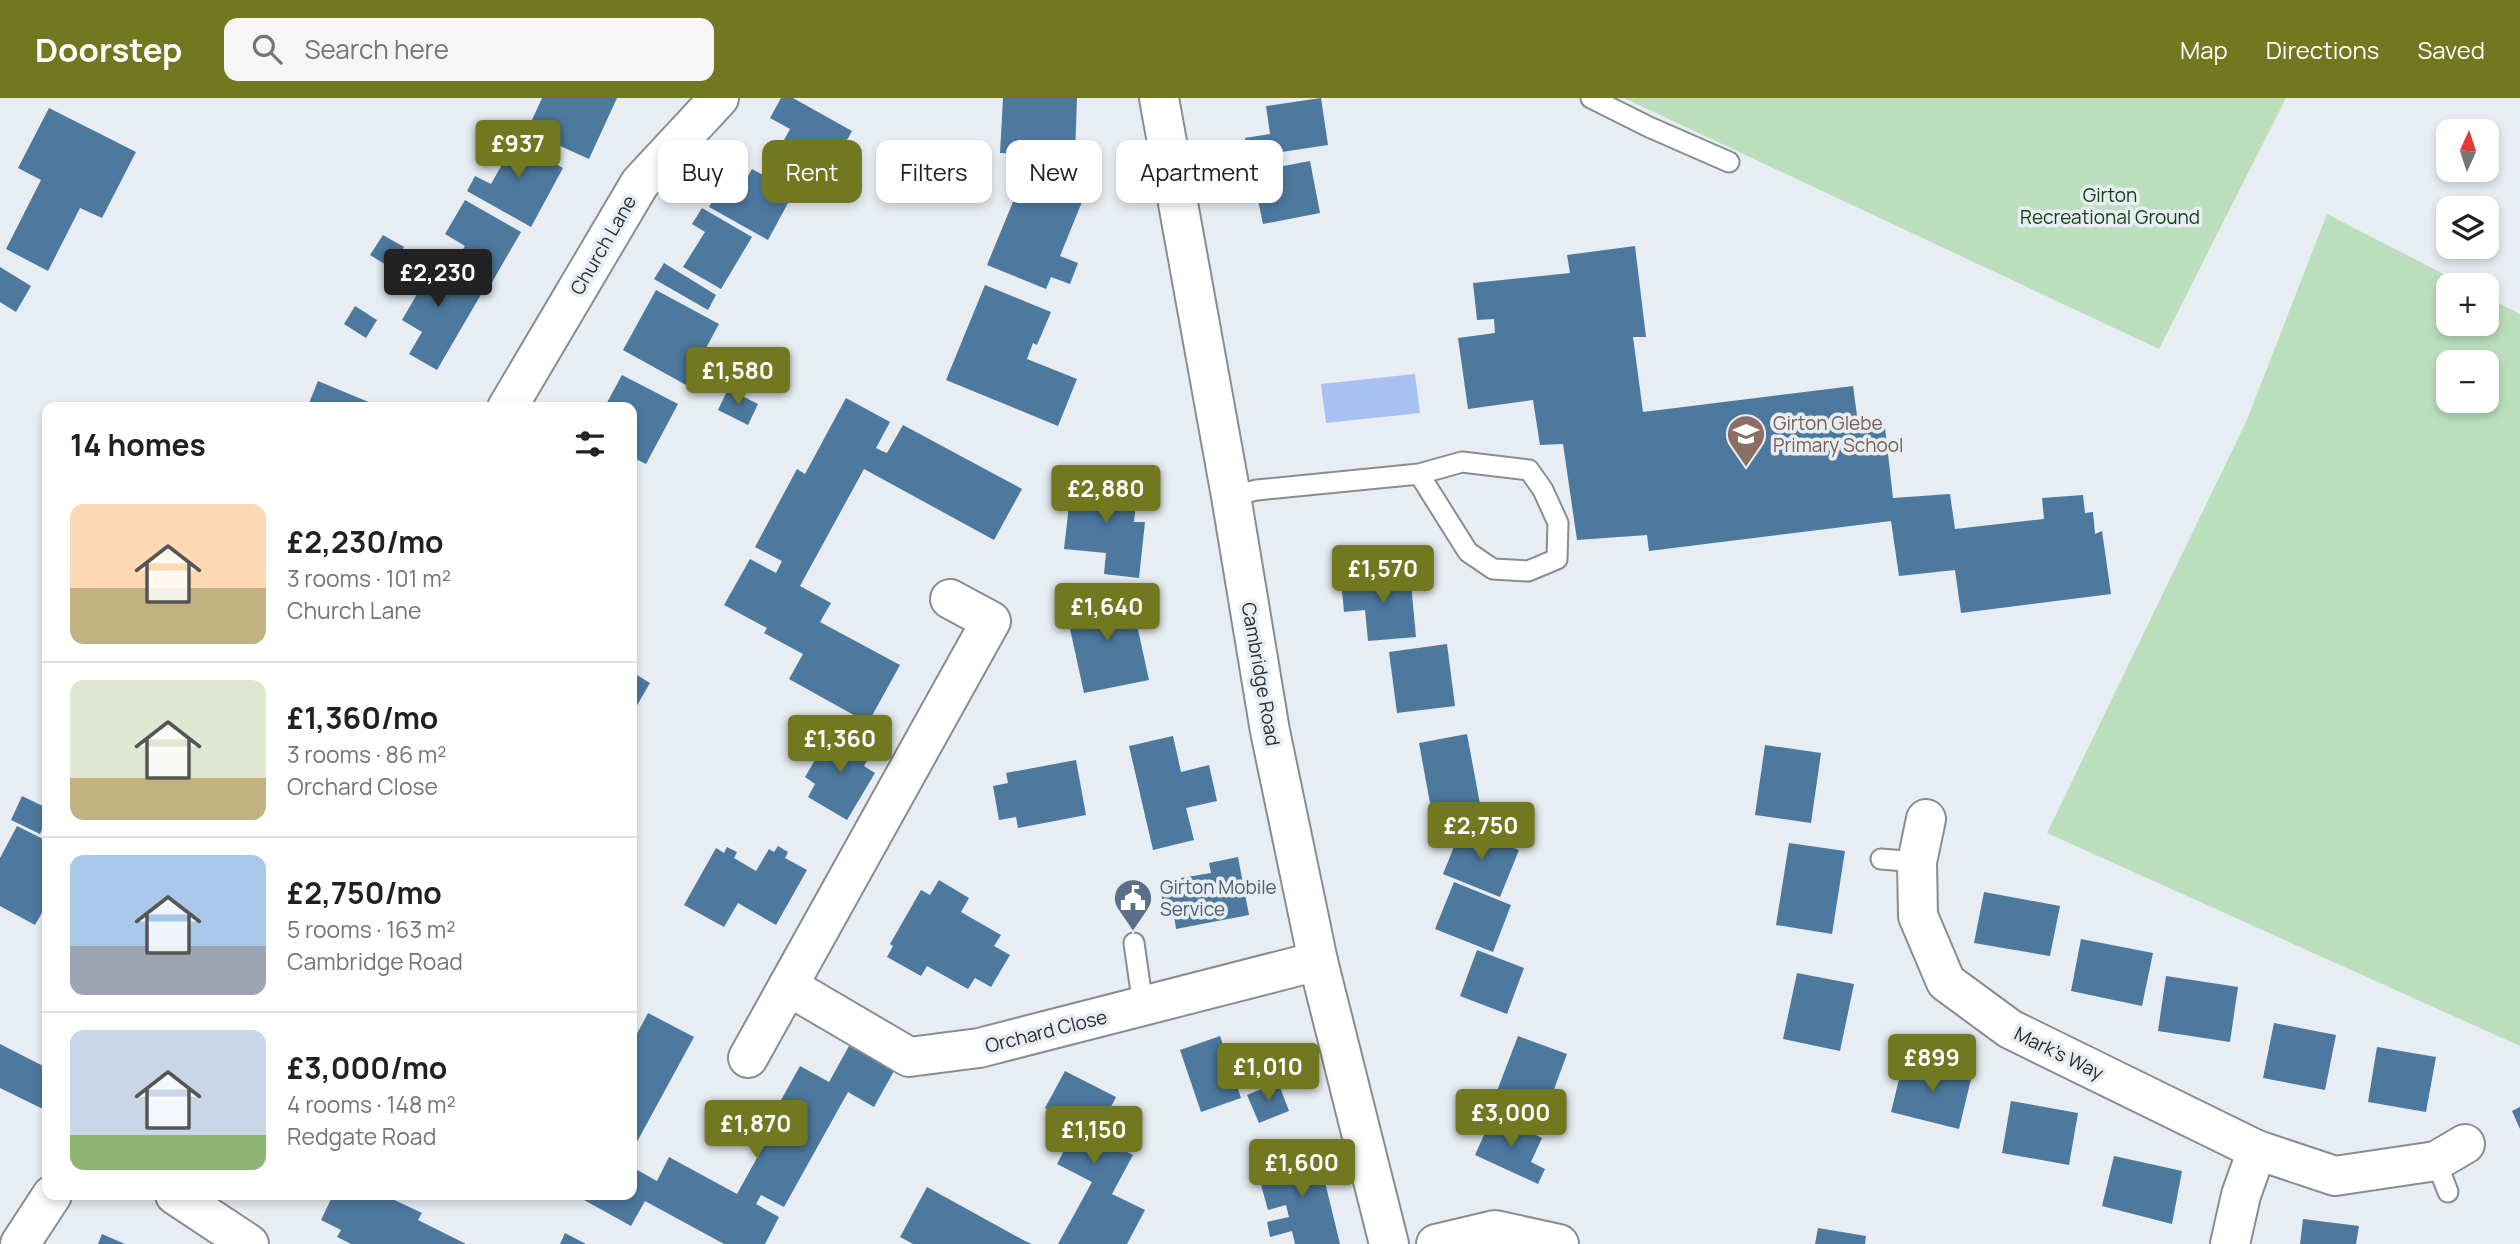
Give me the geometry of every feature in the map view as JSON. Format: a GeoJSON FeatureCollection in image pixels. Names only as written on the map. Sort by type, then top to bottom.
{"type":"FeatureCollection","features":[{"type":"Feature","properties":{"kind":"street","name":"Church Lane"},"geometry":{"type":"LineString","coordinates":[[511,402],[640,183],[719,98]]}},
{"type":"Feature","properties":{"kind":"street","name":"Cambridge Road"},"geometry":{"type":"LineString","coordinates":[[1159,98],[1231,496],[1270,732],[1318,961],[1389,1244]]}},
{"type":"Feature","properties":{"kind":"street"},"geometry":{"type":"LineString","coordinates":[[748,1058],[991,621],[950,599]]}},
{"type":"Feature","properties":{"kind":"street","name":"Mark's Way"},"geometry":{"type":"LineString","coordinates":[[1926,819],[1899,860],[1918,916],[1946,982],[2010,1029],[2257,1150],[2335,1176],[2449,1166]]}},
{"type":"Feature","properties":{"kind":"street","name":"Orchard Close"},"geometry":{"type":"LineString","coordinates":[[788,986],[909,1057],[979,1048],[1318,961]]}},
{"type":"Feature","properties":{"kind":"street"},"geometry":{"type":"LineString","coordinates":[[2231,1244],[2241,1195],[2257,1150]]}},
{"type":"Feature","properties":{"kind":"street"},"geometry":{"type":"LineString","coordinates":[[20,1244],[49,1200]]}},
{"type":"Feature","properties":{"kind":"street"},"geometry":{"type":"LineString","coordinates":[[183,1200],[250,1244]]}},
{"type":"Feature","properties":{"kind":"street"},"geometry":{"type":"LineString","coordinates":[[1436,1244],[1495,1230],[1559,1244]]}},
{"type":"Feature","properties":{"kind":"lane"},"geometry":{"type":"LineString","coordinates":[[1591,98],[1729,162]]}},
{"type":"Feature","properties":{"kind":"lane"},"geometry":{"type":"LineString","coordinates":[[1231,496],[1257,490],[1419,474],[1462,462],[1529,470],[1543,490],[1558,523],[1557,559],[1528,571],[1493,569],[1468,552],[1419,474]]}},
{"type":"Feature","properties":{"kind":"lane"},"geometry":{"type":"LineString","coordinates":[[1134,943],[1143,1006]]}},
{"type":"Feature","properties":{"kind":"green space","name":"Girton Recreational Ground"},"geometry":{"type":"Polygon","coordinates":[[[1624,98],[2286,98],[2159,349],[1624,98]]]}},
{"type":"Feature","properties":{"kind":"green space"},"geometry":{"type":"Polygon","coordinates":[[[2327,214],[2442,273],[2436,273],[2436,336],[2499,336],[2499,303],[2520,314],[2520,1046],[2047,833],[2247,420],[2327,214]]]}},
{"type":"Feature","properties":{"kind":"water"},"geometry":{"type":"Polygon","coordinates":[[[1415,374],[1420,413],[1326,423],[1321,384],[1415,374]]]}},
{"type":"Feature","properties":{"kind":"building"},"geometry":{"type":"Polygon","coordinates":[[[542,98],[617,98],[589,159],[527,131],[542,98]]]}},
{"type":"Feature","properties":{"kind":"building"},"geometry":{"type":"Polygon","coordinates":[[[781,98],[793,98],[852,131],[847,140],[784,140],[790,129],[770,118],[781,98]]]}},
{"type":"Feature","properties":{"kind":"building"},"geometry":{"type":"Polygon","coordinates":[[[1003,98],[1077,98],[1076,140],[1006,140],[1006,153],[1000,153],[1003,98]]]}},
{"type":"Feature","properties":{"kind":"building"},"geometry":{"type":"Polygon","coordinates":[[[1321,98],[1328,145],[1283,152],[1283,140],[1245,140],[1270,134],[1266,106],[1321,98]]]}},
{"type":"Feature","properties":{"kind":"building"},"geometry":{"type":"Polygon","coordinates":[[[49,108],[136,152],[102,218],[80,208],[48,271],[6,249],[41,180],[18,168],[49,108]]]}},
{"type":"Feature","properties":{"kind":"building"},"geometry":{"type":"Polygon","coordinates":[[[498,131],[563,168],[531,227],[467,191],[475,176],[491,184],[504,161],[486,151],[498,131]]]}},
{"type":"Feature","properties":{"kind":"building"},"geometry":{"type":"Polygon","coordinates":[[[1310,161],[1320,213],[1263,224],[1259,203],[1283,203],[1283,166],[1310,161]]]}},
{"type":"Feature","properties":{"kind":"building"},"geometry":{"type":"Polygon","coordinates":[[[752,169],[762,174],[762,203],[788,203],[768,240],[709,207],[711,203],[748,203],[748,176],[752,169]]]}},
{"type":"Feature","properties":{"kind":"building"},"geometry":{"type":"Polygon","coordinates":[[[465,200],[521,232],[488,289],[452,268],[465,246],[445,234],[465,200]]]}},
{"type":"Feature","properties":{"kind":"building"},"geometry":{"type":"Polygon","coordinates":[[[1013,203],[1082,203],[1060,256],[1078,263],[1070,284],[1051,277],[1046,289],[987,265],[1013,203]]]}},
{"type":"Feature","properties":{"kind":"building"},"geometry":{"type":"Polygon","coordinates":[[[702,208],[752,237],[721,289],[683,267],[705,232],[692,224],[702,208]]]}},
{"type":"Feature","properties":{"kind":"building"},"geometry":{"type":"Polygon","coordinates":[[[383,235],[404,247],[391,268],[370,255],[383,235]]]}},
{"type":"Feature","properties":{"kind":"building"},"geometry":{"type":"Polygon","coordinates":[[[1635,246],[1646,337],[1633,337],[1643,412],[1853,386],[1858,423],[1884,419],[1893,498],[1950,494],[1955,529],[2044,519],[2042,498],[2083,495],[2085,513],[2093,512],[2095,534],[2102,531],[2111,594],[1961,613],[1955,570],[1899,576],[1891,521],[1649,551],[1647,535],[1577,540],[1563,444],[1540,445],[1533,400],[1468,409],[1458,338],[1495,333],[1494,319],[1477,320],[1473,283],[1570,273],[1567,255],[1635,246]]]}},
{"type":"Feature","properties":{"kind":"building"},"geometry":{"type":"Polygon","coordinates":[[[416,252],[483,291],[437,370],[409,354],[422,332],[402,320],[424,282],[405,271],[416,252]]]}},
{"type":"Feature","properties":{"kind":"building"},"geometry":{"type":"Polygon","coordinates":[[[664,263],[716,295],[708,310],[654,279],[664,263]]]}},
{"type":"Feature","properties":{"kind":"building"},"geometry":{"type":"Polygon","coordinates":[[[0,267],[31,286],[16,312],[0,302],[0,267]]]}},
{"type":"Feature","properties":{"kind":"building"},"geometry":{"type":"Polygon","coordinates":[[[985,285],[1051,312],[1037,345],[1033,343],[1027,359],[1077,379],[1058,426],[946,380],[985,285]]]}},
{"type":"Feature","properties":{"kind":"building"},"geometry":{"type":"Polygon","coordinates":[[[656,290],[719,324],[686,385],[623,350],[656,290]]]}},
{"type":"Feature","properties":{"kind":"building"},"geometry":{"type":"Polygon","coordinates":[[[355,306],[377,320],[366,338],[344,324],[355,306]]]}},
{"type":"Feature","properties":{"kind":"building"},"geometry":{"type":"Polygon","coordinates":[[[622,375],[678,404],[646,464],[637,460],[637,402],[607,402],[622,375]]]}},
{"type":"Feature","properties":{"kind":"building"},"geometry":{"type":"Polygon","coordinates":[[[318,381],[369,402],[309,402],[318,381]]]}},
{"type":"Feature","properties":{"kind":"building"},"geometry":{"type":"Polygon","coordinates":[[[728,389],[758,404],[748,425],[718,410],[728,389]]]}},
{"type":"Feature","properties":{"kind":"building"},"geometry":{"type":"Polygon","coordinates":[[[846,398],[890,422],[876,448],[887,453],[903,425],[1022,489],[994,540],[864,469],[800,586],[831,603],[820,622],[900,665],[868,723],[789,679],[803,654],[764,633],[767,628],[724,605],[750,559],[776,573],[782,561],[755,547],[797,469],[805,474],[846,398]]]}},
{"type":"Feature","properties":{"kind":"building"},"geometry":{"type":"Polygon","coordinates":[[[1072,479],[1138,486],[1134,522],[1145,522],[1139,578],[1104,574],[1106,553],[1064,549],[1072,479]]]}},
{"type":"Feature","properties":{"kind":"building"},"geometry":{"type":"Polygon","coordinates":[[[1410,573],[1416,637],[1368,641],[1365,610],[1344,612],[1341,580],[1410,573]]]}},
{"type":"Feature","properties":{"kind":"building"},"geometry":{"type":"Polygon","coordinates":[[[1130,593],[1149,680],[1084,693],[1065,606],[1130,593]]]}},
{"type":"Feature","properties":{"kind":"building"},"geometry":{"type":"Polygon","coordinates":[[[1447,644],[1455,706],[1397,713],[1389,652],[1447,644]]]}},
{"type":"Feature","properties":{"kind":"building"},"geometry":{"type":"Polygon","coordinates":[[[637,675],[650,683],[637,705],[637,675]]]}},
{"type":"Feature","properties":{"kind":"building"},"geometry":{"type":"Polygon","coordinates":[[[833,729],[872,752],[864,766],[875,773],[847,820],[808,797],[815,784],[805,777],[833,729]]]}},
{"type":"Feature","properties":{"kind":"building"},"geometry":{"type":"Polygon","coordinates":[[[1467,734],[1480,804],[1432,814],[1419,743],[1467,734]]]}},
{"type":"Feature","properties":{"kind":"building"},"geometry":{"type":"Polygon","coordinates":[[[1173,736],[1181,772],[1209,765],[1217,801],[1186,808],[1194,840],[1153,850],[1129,746],[1173,736]]]}},
{"type":"Feature","properties":{"kind":"building"},"geometry":{"type":"Polygon","coordinates":[[[1765,745],[1821,753],[1811,823],[1755,815],[1765,745]]]}},
{"type":"Feature","properties":{"kind":"building"},"geometry":{"type":"Polygon","coordinates":[[[1076,760],[1086,815],[1018,828],[1016,817],[999,820],[993,786],[1008,783],[1006,773],[1076,760]]]}},
{"type":"Feature","properties":{"kind":"building"},"geometry":{"type":"Polygon","coordinates":[[[22,796],[42,806],[40,834],[11,820],[22,796]]]}},
{"type":"Feature","properties":{"kind":"building"},"geometry":{"type":"Polygon","coordinates":[[[17,826],[42,838],[42,913],[35,925],[0,906],[0,858],[17,826]]]}},
{"type":"Feature","properties":{"kind":"building"},"geometry":{"type":"Polygon","coordinates":[[[1462,827],[1519,850],[1500,897],[1443,874],[1462,827]]]}},
{"type":"Feature","properties":{"kind":"building"},"geometry":{"type":"Polygon","coordinates":[[[1789,843],[1845,851],[1832,934],[1776,925],[1789,843]]]}},
{"type":"Feature","properties":{"kind":"building"},"geometry":{"type":"Polygon","coordinates":[[[778,846],[788,852],[785,858],[807,870],[776,925],[738,903],[724,927],[684,905],[716,848],[724,853],[727,847],[737,852],[734,858],[756,871],[769,849],[774,852],[778,846]]]}},
{"type":"Feature","properties":{"kind":"building"},"geometry":{"type":"Polygon","coordinates":[[[1238,857],[1249,915],[1176,929],[1174,916],[1165,917],[1161,892],[1183,887],[1181,878],[1211,873],[1209,863],[1238,857]]]}},
{"type":"Feature","properties":{"kind":"building"},"geometry":{"type":"Polygon","coordinates":[[[939,880],[969,898],[961,912],[1001,935],[994,946],[1010,955],[991,987],[975,978],[968,989],[927,966],[921,976],[887,957],[893,946],[890,944],[921,890],[930,895],[939,880]]]}},
{"type":"Feature","properties":{"kind":"building"},"geometry":{"type":"Polygon","coordinates":[[[1454,882],[1511,905],[1493,952],[1435,929],[1454,882]]]}},
{"type":"Feature","properties":{"kind":"building"},"geometry":{"type":"Polygon","coordinates":[[[1984,892],[2060,906],[2050,956],[1974,943],[1984,892]]]}},
{"type":"Feature","properties":{"kind":"building"},"geometry":{"type":"Polygon","coordinates":[[[2081,939],[2153,953],[2142,1006],[2071,991],[2081,939]]]}},
{"type":"Feature","properties":{"kind":"building"},"geometry":{"type":"Polygon","coordinates":[[[1477,950],[1524,968],[1507,1014],[1460,996],[1477,950]]]}},
{"type":"Feature","properties":{"kind":"building"},"geometry":{"type":"Polygon","coordinates":[[[1797,973],[1854,984],[1840,1051],[1783,1039],[1797,973]]]}},
{"type":"Feature","properties":{"kind":"building"},"geometry":{"type":"Polygon","coordinates":[[[2166,976],[2238,987],[2230,1042],[2158,1031],[2166,976]]]}},
{"type":"Feature","properties":{"kind":"building"},"geometry":{"type":"Polygon","coordinates":[[[648,1013],[694,1037],[637,1142],[637,1034],[648,1013]]]}},
{"type":"Feature","properties":{"kind":"building"},"geometry":{"type":"Polygon","coordinates":[[[2274,1023],[2336,1035],[2325,1090],[2263,1078],[2274,1023]]]}},
{"type":"Feature","properties":{"kind":"building"},"geometry":{"type":"Polygon","coordinates":[[[1220,1036],[1241,1098],[1201,1112],[1180,1050],[1220,1036]]]}},
{"type":"Feature","properties":{"kind":"building"},"geometry":{"type":"Polygon","coordinates":[[[1518,1036],[1567,1054],[1542,1122],[1492,1104],[1518,1036]]]}},
{"type":"Feature","properties":{"kind":"building"},"geometry":{"type":"Polygon","coordinates":[[[0,1044],[42,1065],[42,1109],[0,1088],[0,1044]]]}},
{"type":"Feature","properties":{"kind":"building"},"geometry":{"type":"Polygon","coordinates":[[[849,1046],[894,1071],[874,1107],[848,1092],[784,1207],[761,1195],[756,1204],[779,1217],[765,1244],[724,1244],[645,1201],[631,1226],[584,1200],[637,1200],[637,1170],[657,1181],[669,1157],[737,1194],[763,1147],[757,1143],[800,1066],[829,1082],[849,1046]]]}},
{"type":"Feature","properties":{"kind":"building"},"geometry":{"type":"Polygon","coordinates":[[[2377,1047],[2436,1057],[2426,1112],[2368,1102],[2377,1047]]]}},
{"type":"Feature","properties":{"kind":"building"},"geometry":{"type":"Polygon","coordinates":[[[1904,1059],[1972,1075],[1959,1129],[1891,1112],[1904,1059]]]}},
{"type":"Feature","properties":{"kind":"building"},"geometry":{"type":"Polygon","coordinates":[[[1065,1071],[1116,1097],[1096,1136],[1133,1155],[1112,1194],[1145,1210],[1127,1244],[1058,1244],[1092,1182],[1057,1164],[1077,1126],[1045,1108],[1065,1071]]]}},
{"type":"Feature","properties":{"kind":"building"},"geometry":{"type":"Polygon","coordinates":[[[1278,1082],[1289,1111],[1259,1123],[1247,1095],[1278,1082]]]}},
{"type":"Feature","properties":{"kind":"building"},"geometry":{"type":"Polygon","coordinates":[[[2011,1101],[2078,1113],[2069,1165],[2002,1153],[2011,1101]]]}},
{"type":"Feature","properties":{"kind":"building"},"geometry":{"type":"Polygon","coordinates":[[[2520,1107],[2520,1129],[2512,1111],[2520,1107]]]}},
{"type":"Feature","properties":{"kind":"building"},"geometry":{"type":"Polygon","coordinates":[[[1493,1115],[1542,1138],[1531,1162],[1545,1169],[1538,1184],[1475,1155],[1493,1115]]]}},
{"type":"Feature","properties":{"kind":"building"},"geometry":{"type":"Polygon","coordinates":[[[1316,1145],[1340,1244],[1295,1244],[1292,1231],[1270,1237],[1267,1222],[1289,1217],[1286,1205],[1268,1210],[1261,1185],[1280,1180],[1274,1155],[1316,1145]]]}},
{"type":"Feature","properties":{"kind":"building"},"geometry":{"type":"Polygon","coordinates":[[[2114,1156],[2182,1171],[2172,1224],[2102,1206],[2114,1156]]]}},
{"type":"Feature","properties":{"kind":"building"},"geometry":{"type":"Polygon","coordinates":[[[927,1187],[1032,1244],[913,1244],[900,1237],[927,1187]]]}},
{"type":"Feature","properties":{"kind":"building"},"geometry":{"type":"Polygon","coordinates":[[[331,1200],[395,1200],[422,1213],[418,1220],[466,1244],[351,1244],[337,1237],[341,1230],[321,1220],[331,1200]]]}},
{"type":"Feature","properties":{"kind":"building"},"geometry":{"type":"Polygon","coordinates":[[[2303,1219],[2359,1226],[2356,1244],[2300,1244],[2303,1219]]]}},
{"type":"Feature","properties":{"kind":"building"},"geometry":{"type":"Polygon","coordinates":[[[1818,1228],[1866,1236],[1865,1244],[1815,1244],[1818,1228]]]}},
{"type":"Feature","properties":{"kind":"building"},"geometry":{"type":"Polygon","coordinates":[[[565,1233],[586,1244],[560,1244],[565,1233]]]}},
{"type":"Feature","properties":{"kind":"building"},"geometry":{"type":"Polygon","coordinates":[[[102,1234],[125,1244],[98,1244],[102,1234]]]}},
{"type":"Feature","properties":{"kind":"place","name":"Girton Glebe Primary School"},"geometry":{"type":"Point","coordinates":[1746,468]}},
{"type":"Feature","properties":{"kind":"place","name":"Girton Mobile Service"},"geometry":{"type":"Point","coordinates":[1133,932]}}]}
